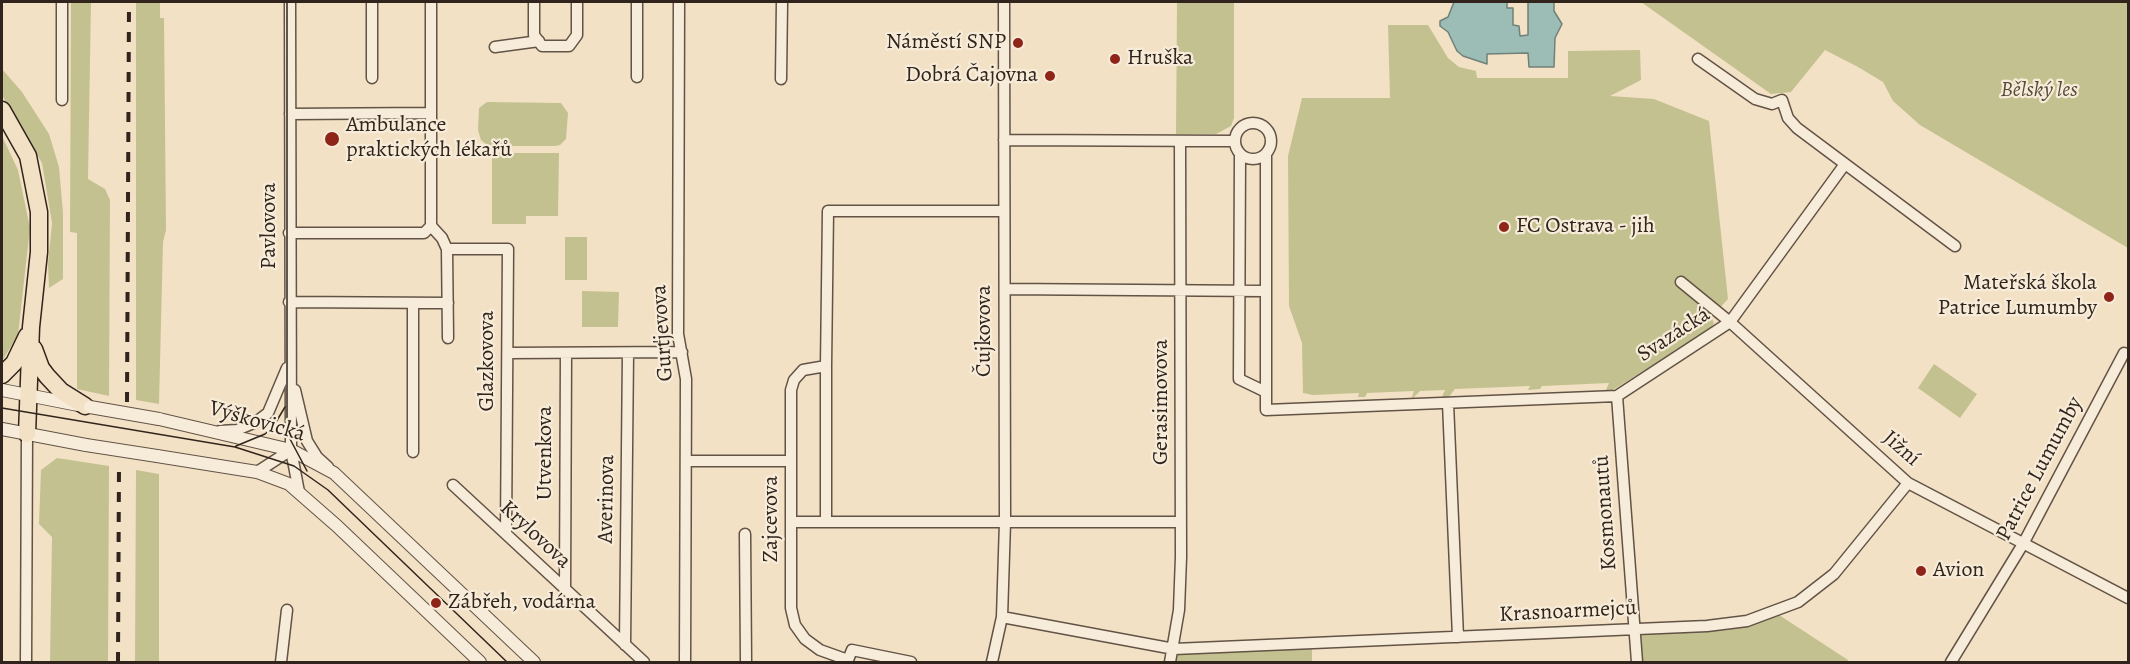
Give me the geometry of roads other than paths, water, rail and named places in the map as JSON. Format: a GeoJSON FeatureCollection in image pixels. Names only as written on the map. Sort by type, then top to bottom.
{"type":"FeatureCollection","features":[{"type":"Feature","properties":{"kind":"highway"},"geometry":{"type":"LineString","coordinates":[[2,110],[7,125],[28,156],[39,212],[39,252],[31,327],[27,434]]}},
{"type":"Feature","properties":{"kind":"highway"},"geometry":{"type":"LineString","coordinates":[[2,375],[14,363],[31,327]]}},
{"type":"Feature","properties":{"kind":"highway"},"geometry":{"type":"LineString","coordinates":[[31,327],[34,353],[40,368],[61,391],[88,407]]}},
{"type":"Feature","properties":{"kind":"street"},"geometry":{"type":"LineString","coordinates":[[62,2],[62,100]]}},
{"type":"Feature","properties":{"kind":"street","name":"Pavlovova"},"geometry":{"type":"LineString","coordinates":[[290,2],[291,450],[299,492]]}},
{"type":"Feature","properties":{"kind":"street"},"geometry":{"type":"LineString","coordinates":[[372,2],[372,78]]}},
{"type":"Feature","properties":{"kind":"street"},"geometry":{"type":"LineString","coordinates":[[431,2],[431,226],[442,238],[447,249],[448,338]]}},
{"type":"Feature","properties":{"kind":"street"},"geometry":{"type":"LineString","coordinates":[[534,2],[534,35],[542,46],[569,46],[577,35],[577,2]]}},
{"type":"Feature","properties":{"kind":"street"},"geometry":{"type":"LineString","coordinates":[[637,2],[637,77]]}},
{"type":"Feature","properties":{"kind":"street","name":"Gurťjevova"},"geometry":{"type":"LineString","coordinates":[[679,2],[678,334],[686,379],[685,663]]}},
{"type":"Feature","properties":{"kind":"street"},"geometry":{"type":"LineString","coordinates":[[781,79],[782,2]]}},
{"type":"Feature","properties":{"kind":"street","name":"Čujkovova"},"geometry":{"type":"LineString","coordinates":[[992,663],[1002,617],[1005,522],[1004,2]]}},
{"type":"Feature","properties":{"kind":"street"},"geometry":{"type":"LineString","coordinates":[[495,46],[539,41]]}},
{"type":"Feature","properties":{"kind":"street"},"geometry":{"type":"LineString","coordinates":[[1698,59],[1755,99],[1772,105],[1782,100],[1788,118],[1797,128],[1954,246]]}},
{"type":"Feature","properties":{"kind":"street"},"geometry":{"type":"LineString","coordinates":[[290,114],[431,113]]}},
{"type":"Feature","properties":{"kind":"street"},"geometry":{"type":"LineString","coordinates":[[1266,392],[1239,379],[1240,154],[1235,141],[1244,125],[1253,123],[1262,125],[1269,131],[1271,139],[1266,154],[1266,291],[1266,392],[1266,410],[1617,396]]}},
{"type":"Feature","properties":{"kind":"street"},"geometry":{"type":"LineString","coordinates":[[1004,141],[1235,141]]}},
{"type":"Feature","properties":{"kind":"street","name":"Gerasimovova"},"geometry":{"type":"LineString","coordinates":[[1170,663],[1179,610],[1181,522],[1180,141]]}},
{"type":"Feature","properties":{"kind":"street"},"geometry":{"type":"LineString","coordinates":[[1240,154],[1254,159],[1266,154]]}},
{"type":"Feature","properties":{"kind":"street","name":"Svazácká"},"geometry":{"type":"LineString","coordinates":[[1617,396],[1730,322],[1845,164]]}},
{"type":"Feature","properties":{"kind":"street"},"geometry":{"type":"LineString","coordinates":[[826,522],[828,211],[1004,212]]}},
{"type":"Feature","properties":{"kind":"street"},"geometry":{"type":"LineString","coordinates":[[289,233],[424,233],[431,226]]}},
{"type":"Feature","properties":{"kind":"street","name":"Glazkovova"},"geometry":{"type":"LineString","coordinates":[[447,249],[508,249],[506,534]]}},
{"type":"Feature","properties":{"kind":"street","name":"Jižní"},"geometry":{"type":"LineString","coordinates":[[1681,282],[1730,322],[1908,483],[2128,598]]}},
{"type":"Feature","properties":{"kind":"street"},"geometry":{"type":"LineString","coordinates":[[1005,289],[1266,291]]}},
{"type":"Feature","properties":{"kind":"street"},"geometry":{"type":"LineString","coordinates":[[289,302],[448,303]]}},
{"type":"Feature","properties":{"kind":"street"},"geometry":{"type":"LineString","coordinates":[[413,303],[413,452]]}},
{"type":"Feature","properties":{"kind":"street"},"geometry":{"type":"LineString","coordinates":[[508,353],[682,352]]}},
{"type":"Feature","properties":{"kind":"street","name":"Utvenkova"},"geometry":{"type":"LineString","coordinates":[[565,590],[566,353]]}},
{"type":"Feature","properties":{"kind":"street","name":"Averinova"},"geometry":{"type":"LineString","coordinates":[[625,645],[628,353]]}},
{"type":"Feature","properties":{"kind":"street","name":"Patrice Lumumby"},"geometry":{"type":"LineString","coordinates":[[1951,663],[2023,544],[2124,353]]}},
{"type":"Feature","properties":{"kind":"street"},"geometry":{"type":"LineString","coordinates":[[218,431],[237,430],[268,413],[290,363]]}},
{"type":"Feature","properties":{"kind":"street"},"geometry":{"type":"LineString","coordinates":[[290,363],[307,441],[317,457],[334,473]]}},
{"type":"Feature","properties":{"kind":"street","name":"Zajcevova"},"geometry":{"type":"LineString","coordinates":[[826,366],[803,370],[794,380],[791,461],[791,608],[795,625],[805,639],[820,650],[849,657]]}},
{"type":"Feature","properties":{"kind":"street","name":"Výškovická"},"geometry":{"type":"LineString","coordinates":[[2,390],[218,431],[291,450],[334,473],[534,663]]}},
{"type":"Feature","properties":{"kind":"street","name":"Kosmonautů"},"geometry":{"type":"LineString","coordinates":[[1617,396],[1637,663]]}},
{"type":"Feature","properties":{"kind":"street"},"geometry":{"type":"LineString","coordinates":[[1448,403],[1458,637]]}},
{"type":"Feature","properties":{"kind":"street"},"geometry":{"type":"LineString","coordinates":[[2,429],[86,445],[257,472],[289,484],[480,663]]}},
{"type":"Feature","properties":{"kind":"street"},"geometry":{"type":"LineString","coordinates":[[26,663],[27,434]]}},
{"type":"Feature","properties":{"kind":"street"},"geometry":{"type":"LineString","coordinates":[[257,472],[291,450]]}},
{"type":"Feature","properties":{"kind":"street"},"geometry":{"type":"LineString","coordinates":[[686,461],[791,461]]}},
{"type":"Feature","properties":{"kind":"street","name":"Krasnoarmejců"},"geometry":{"type":"LineString","coordinates":[[1002,617],[1174,649],[1707,626],[1747,621],[1798,602],[1834,574],[1908,483]]}},
{"type":"Feature","properties":{"kind":"street","name":"Krylovova"},"geometry":{"type":"LineString","coordinates":[[453,485],[644,663]]}},
{"type":"Feature","properties":{"kind":"street"},"geometry":{"type":"LineString","coordinates":[[791,522],[1181,522]]}},
{"type":"Feature","properties":{"kind":"street"},"geometry":{"type":"LineString","coordinates":[[745,534],[746,663]]}},
{"type":"Feature","properties":{"kind":"street"},"geometry":{"type":"LineString","coordinates":[[281,663],[287,610]]}},
{"type":"Feature","properties":{"kind":"street"},"geometry":{"type":"LineString","coordinates":[[849,657],[911,663]]}},
{"type":"Feature","properties":{"kind":"water"},"geometry":{"type":"Polygon","coordinates":[[[1454,2],[1507,2],[1507,8],[1513,8],[1513,25],[1519,26],[1520,36],[1528,35],[1528,2],[1554,2],[1554,11],[1562,24],[1555,38],[1554,67],[1529,67],[1528,53],[1487,54],[1487,64],[1463,56],[1457,51],[1448,32],[1440,26],[1440,21],[1448,17],[1454,2]]]}},
{"type":"Feature","properties":{"kind":"tram line"},"geometry":{"type":"LineString","coordinates":[[287,2],[287,420],[290,439],[307,471]]}},
{"type":"Feature","properties":{"kind":"tram line"},"geometry":{"type":"LineString","coordinates":[[236,446],[265,434],[273,427],[285,407]]}},
{"type":"Feature","properties":{"kind":"tram line"},"geometry":{"type":"LineString","coordinates":[[2,408],[235,447],[294,466],[328,490],[507,662]]}},
{"type":"Feature","properties":{"kind":"railway"},"geometry":{"type":"LineString","coordinates":[[127,402],[129,2]]}},
{"type":"Feature","properties":{"kind":"railway"},"geometry":{"type":"LineString","coordinates":[[118,662],[119,465]]}},
{"type":"Feature","properties":{"kind":"place","name":"Náměstí SNP"},"geometry":{"type":"Point","coordinates":[1018,43]}},
{"type":"Feature","properties":{"kind":"place","name":"Hruška"},"geometry":{"type":"Point","coordinates":[1115,59]}},
{"type":"Feature","properties":{"kind":"place","name":"Dobrá Čajovna"},"geometry":{"type":"Point","coordinates":[1050,76]}},
{"type":"Feature","properties":{"kind":"place","name":"Ambulance praktických lékařů"},"geometry":{"type":"Point","coordinates":[332,139]}},
{"type":"Feature","properties":{"kind":"place","name":"FC Ostrava - jih"},"geometry":{"type":"Point","coordinates":[1504,227]}},
{"type":"Feature","properties":{"kind":"place","name":"Mateřská škola Patrice Lumumby"},"geometry":{"type":"Point","coordinates":[2109,297]}},
{"type":"Feature","properties":{"kind":"place","name":"Avion"},"geometry":{"type":"Point","coordinates":[1921,571]}},
{"type":"Feature","properties":{"kind":"place","name":"Zábřeh, vodárna"},"geometry":{"type":"Point","coordinates":[436,603]}},
{"type":"Feature","properties":{"kind":"park label","name":"Bělský les"},"geometry":{"type":"Point","coordinates":[2039,91]}}]}
